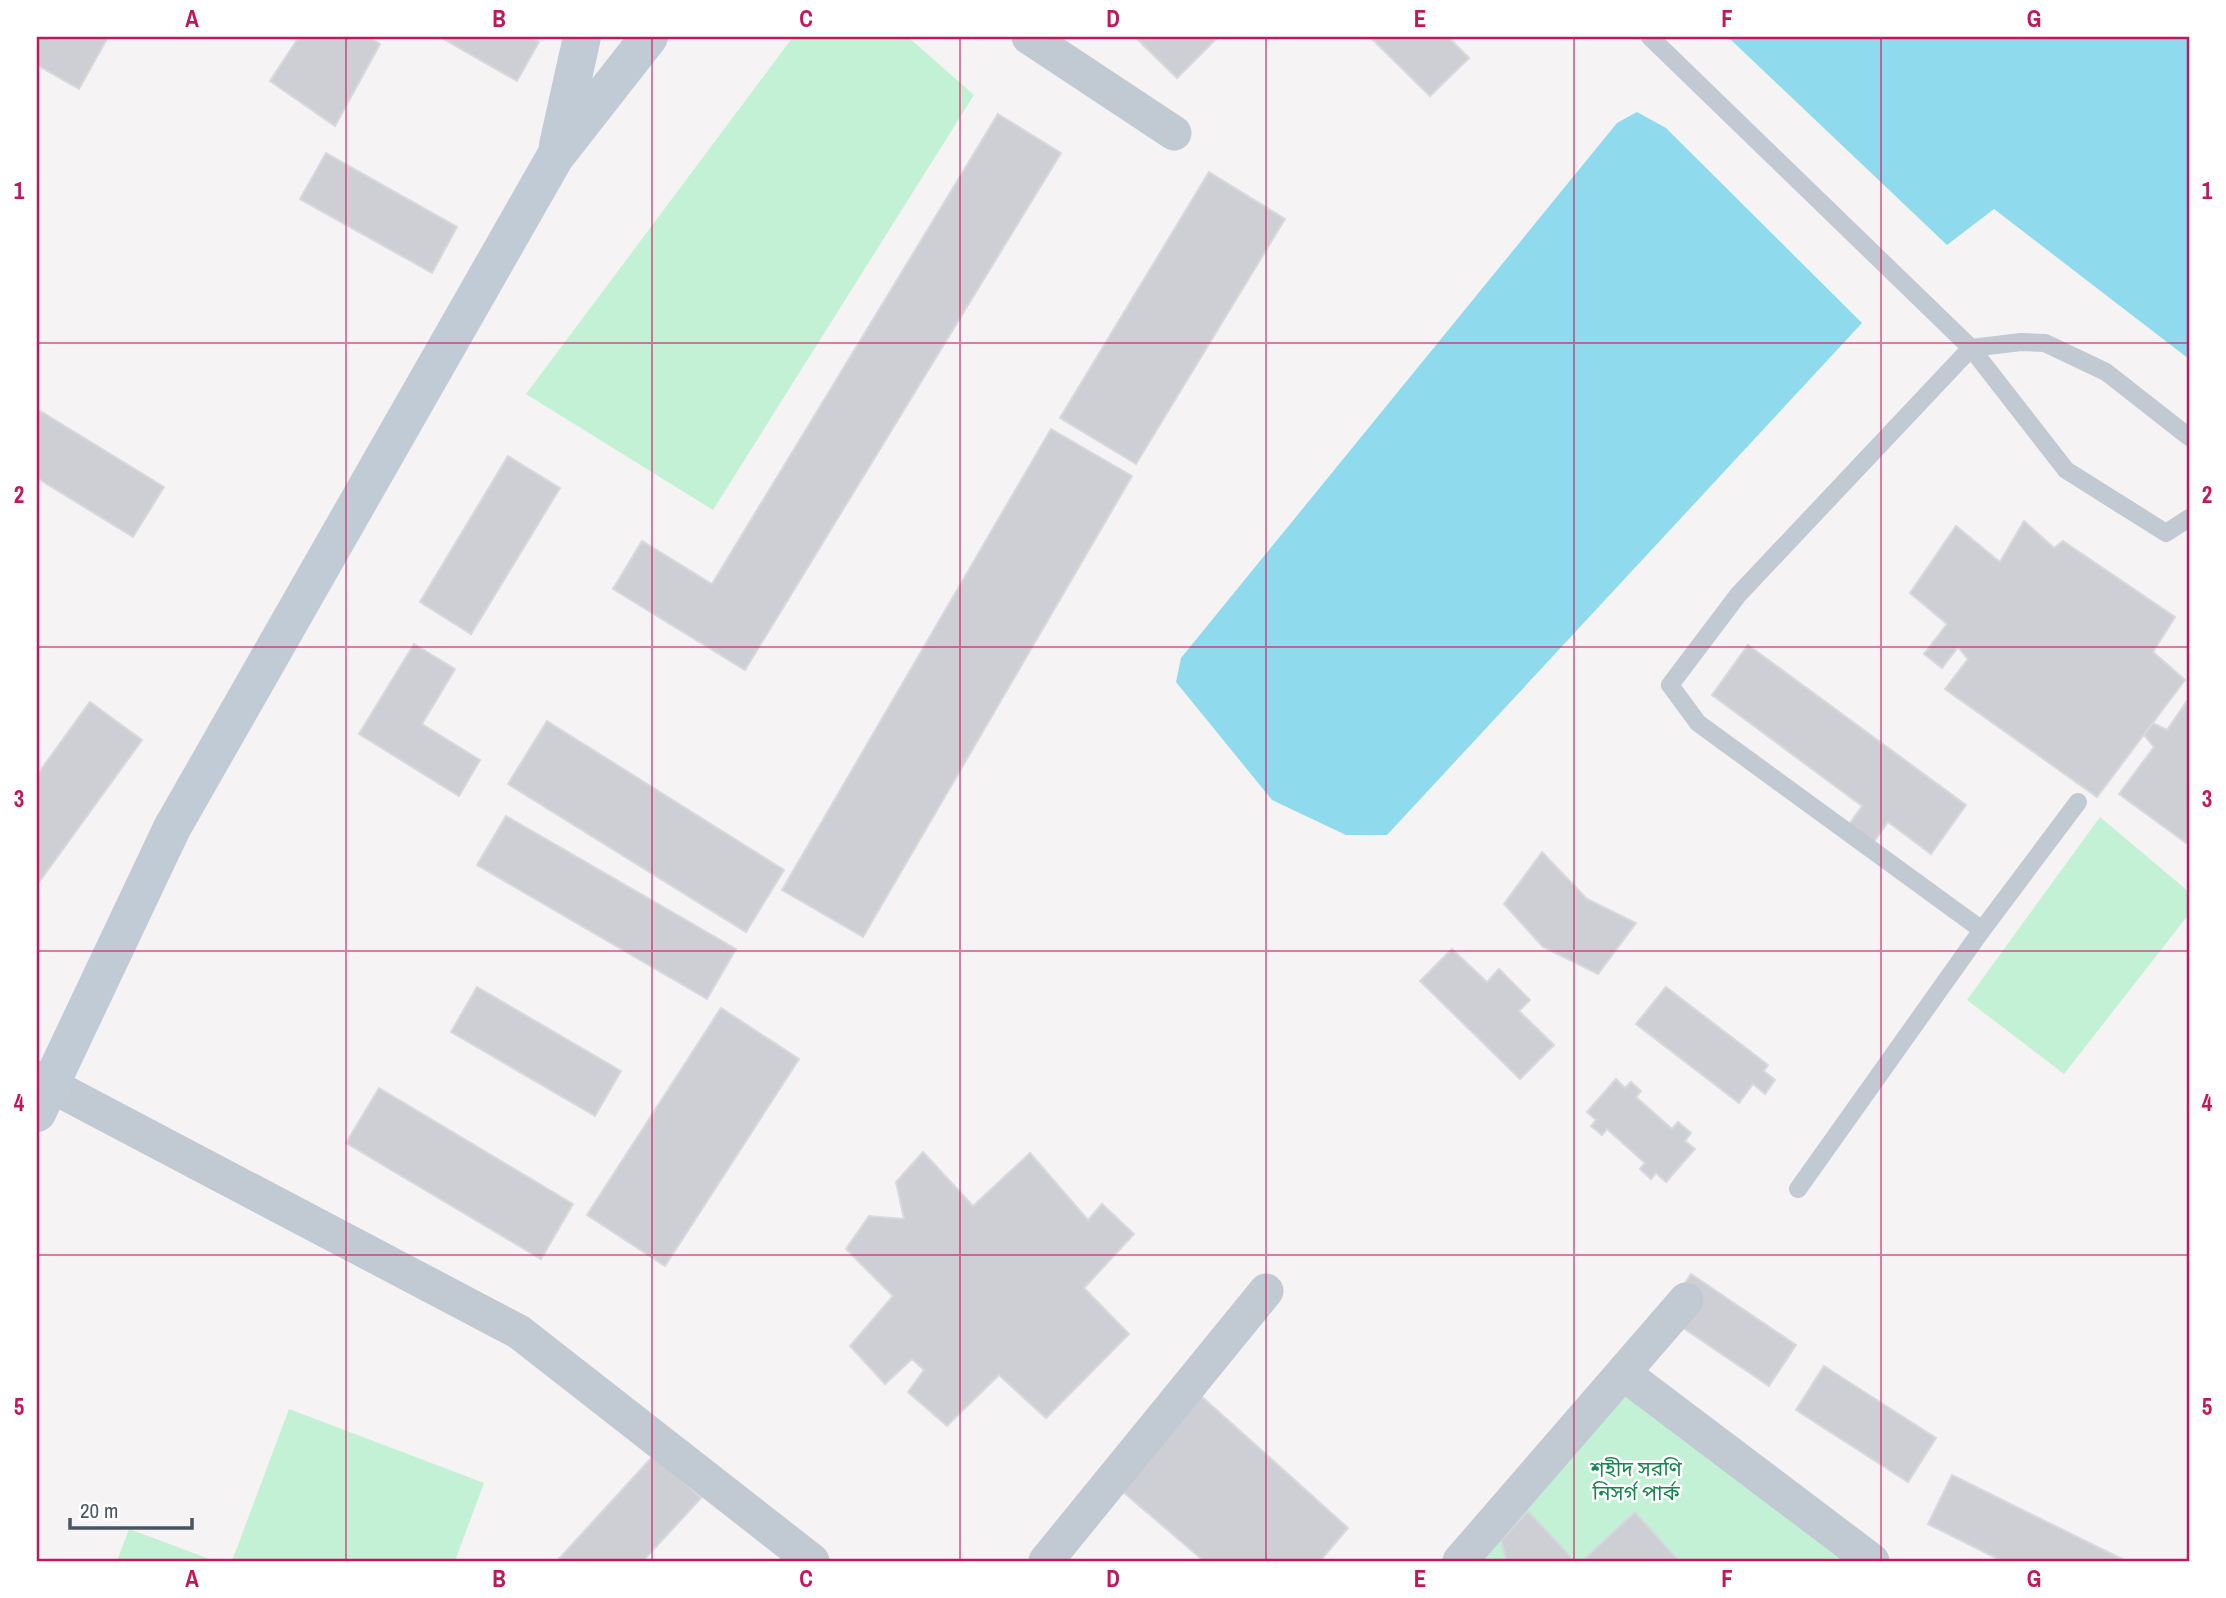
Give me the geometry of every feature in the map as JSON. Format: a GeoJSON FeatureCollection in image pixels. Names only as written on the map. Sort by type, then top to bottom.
{"type":"FeatureCollection","features":[{"type":"Feature","properties":{"kind":"street"},"geometry":{"type":"LineString","coordinates":[[555,157],[582,37]]}},
{"type":"Feature","properties":{"kind":"street"},"geometry":{"type":"LineString","coordinates":[[649,37],[555,157],[172,828],[41,1092],[519,1332],[812,1561]]}},
{"type":"Feature","properties":{"kind":"street"},"geometry":{"type":"LineString","coordinates":[[1029,37],[1174,133]]}},
{"type":"Feature","properties":{"kind":"street"},"geometry":{"type":"LineString","coordinates":[[1046,1561],[1266,1291]]}},
{"type":"Feature","properties":{"kind":"street"},"geometry":{"type":"LineString","coordinates":[[1460,1561],[1686,1300]]}},
{"type":"Feature","properties":{"kind":"street"},"geometry":{"type":"LineString","coordinates":[[1623,1373],[1872,1561]]}},
{"type":"Feature","properties":{"kind":"lane"},"geometry":{"type":"LineString","coordinates":[[1650,37],[1971,348],[2066,470],[2166,533],[2189,518]]}},
{"type":"Feature","properties":{"kind":"lane"},"geometry":{"type":"LineString","coordinates":[[1982,930],[1699,723],[1670,685],[1738,595],[1971,348],[2021,342],[2045,343],[2106,372],[2189,437]]}},
{"type":"Feature","properties":{"kind":"lane"},"geometry":{"type":"LineString","coordinates":[[1798,1189],[1982,930],[2078,802]]}},
{"type":"Feature","properties":{"kind":"green space"},"geometry":{"type":"Polygon","coordinates":[[[793,37],[908,37],[974,95],[713,510],[526,394],[793,37]]]}},
{"type":"Feature","properties":{"kind":"green space"},"geometry":{"type":"Polygon","coordinates":[[[2100,817],[2189,892],[2189,914],[2064,1074],[1967,1000],[2100,817]]]}},
{"type":"Feature","properties":{"kind":"green space","name":"শহীদ সরণি নিসর্গ পার্ক"},"geometry":{"type":"Polygon","coordinates":[[[1623,1373],[1873,1561],[1460,1561],[1623,1373]]]}},
{"type":"Feature","properties":{"kind":"green space"},"geometry":{"type":"Polygon","coordinates":[[[289,1409],[484,1483],[455,1561],[232,1561],[289,1409]]]}},
{"type":"Feature","properties":{"kind":"green space"},"geometry":{"type":"Polygon","coordinates":[[[129,1529],[215,1561],[117,1561],[129,1529]]]}},
{"type":"Feature","properties":{"kind":"water"},"geometry":{"type":"Polygon","coordinates":[[[1730,37],[2189,37],[2189,359],[1994,209],[1947,245],[1730,37]]]}},
{"type":"Feature","properties":{"kind":"water"},"geometry":{"type":"Polygon","coordinates":[[[1637,112],[1666,128],[1862,323],[1387,835],[1346,835],[1272,800],[1176,682],[1181,658],[1617,123],[1637,112]]]}},
{"type":"Feature","properties":{"kind":"building"},"geometry":{"type":"Polygon","coordinates":[[[37,37],[108,37],[79,89],[37,65],[37,37]]]}},
{"type":"Feature","properties":{"kind":"building"},"geometry":{"type":"Polygon","coordinates":[[[299,37],[369,37],[380,44],[335,126],[270,81],[299,37]]]}},
{"type":"Feature","properties":{"kind":"building"},"geometry":{"type":"Polygon","coordinates":[[[440,37],[530,37],[539,42],[517,81],[440,37]]]}},
{"type":"Feature","properties":{"kind":"building"},"geometry":{"type":"Polygon","coordinates":[[[1135,37],[1218,37],[1177,78],[1135,37]]]}},
{"type":"Feature","properties":{"kind":"building"},"geometry":{"type":"Polygon","coordinates":[[[1370,37],[1448,37],[1469,58],[1430,96],[1370,37]]]}},
{"type":"Feature","properties":{"kind":"building"},"geometry":{"type":"Polygon","coordinates":[[[998,114],[1061,153],[745,670],[613,589],[642,541],[712,584],[998,114]]]}},
{"type":"Feature","properties":{"kind":"building"},"geometry":{"type":"Polygon","coordinates":[[[326,153],[457,227],[432,273],[300,199],[326,153]]]}},
{"type":"Feature","properties":{"kind":"building"},"geometry":{"type":"Polygon","coordinates":[[[1209,172],[1285,219],[1136,464],[1060,418],[1209,172]]]}},
{"type":"Feature","properties":{"kind":"building"},"geometry":{"type":"Polygon","coordinates":[[[37,409],[164,487],[133,537],[37,478],[37,409]]]}},
{"type":"Feature","properties":{"kind":"building"},"geometry":{"type":"Polygon","coordinates":[[[1051,429],[1132,476],[863,937],[782,890],[1051,429]]]}},
{"type":"Feature","properties":{"kind":"building"},"geometry":{"type":"Polygon","coordinates":[[[508,456],[560,488],[471,634],[420,602],[508,456]]]}},
{"type":"Feature","properties":{"kind":"building"},"geometry":{"type":"Polygon","coordinates":[[[2024,521],[2054,548],[2063,541],[2175,617],[2153,652],[2185,680],[2097,797],[1945,689],[1968,659],[1958,647],[1942,668],[1924,654],[1947,624],[1910,593],[1956,526],[2000,562],[2024,521]]]}},
{"type":"Feature","properties":{"kind":"building"},"geometry":{"type":"Polygon","coordinates":[[[414,644],[455,669],[422,724],[480,760],[459,796],[359,734],[414,644]]]}},
{"type":"Feature","properties":{"kind":"building"},"geometry":{"type":"Polygon","coordinates":[[[1748,645],[1966,805],[1931,854],[1888,822],[1866,853],[1841,836],[1862,806],[1712,695],[1748,645]]]}},
{"type":"Feature","properties":{"kind":"building"},"geometry":{"type":"Polygon","coordinates":[[[2189,698],[2189,845],[2119,794],[2154,747],[2144,735],[2153,723],[2167,730],[2189,698]]]}},
{"type":"Feature","properties":{"kind":"building"},"geometry":{"type":"Polygon","coordinates":[[[90,702],[142,740],[37,885],[37,775],[90,702]]]}},
{"type":"Feature","properties":{"kind":"building"},"geometry":{"type":"Polygon","coordinates":[[[547,721],[784,870],[746,932],[508,784],[547,721]]]}},
{"type":"Feature","properties":{"kind":"building"},"geometry":{"type":"Polygon","coordinates":[[[506,816],[736,949],[707,999],[477,865],[506,816]]]}},
{"type":"Feature","properties":{"kind":"building"},"geometry":{"type":"Polygon","coordinates":[[[1542,852],[1587,899],[1636,923],[1598,974],[1543,947],[1504,904],[1542,852]]]}},
{"type":"Feature","properties":{"kind":"building"},"geometry":{"type":"Polygon","coordinates":[[[1452,949],[1487,982],[1499,969],[1530,1000],[1519,1011],[1554,1045],[1520,1079],[1420,981],[1452,949]]]}},
{"type":"Feature","properties":{"kind":"building"},"geometry":{"type":"Polygon","coordinates":[[[477,987],[621,1071],[595,1116],[451,1032],[477,987]]]}},
{"type":"Feature","properties":{"kind":"building"},"geometry":{"type":"Polygon","coordinates":[[[1666,987],[1768,1065],[1764,1071],[1775,1080],[1765,1094],[1753,1084],[1739,1103],[1636,1024],[1666,987]]]}},
{"type":"Feature","properties":{"kind":"building"},"geometry":{"type":"Polygon","coordinates":[[[721,1008],[799,1059],[665,1266],[587,1215],[721,1008]]]}},
{"type":"Feature","properties":{"kind":"building"},"geometry":{"type":"Polygon","coordinates":[[[1616,1079],[1625,1088],[1631,1082],[1641,1091],[1636,1097],[1672,1129],[1678,1122],[1691,1133],[1685,1141],[1695,1149],[1666,1182],[1656,1173],[1651,1179],[1640,1169],[1645,1163],[1607,1129],[1602,1135],[1591,1126],[1596,1120],[1587,1112],[1616,1079]]]}},
{"type":"Feature","properties":{"kind":"building"},"geometry":{"type":"Polygon","coordinates":[[[379,1088],[573,1204],[541,1259],[346,1143],[379,1088]]]}},
{"type":"Feature","properties":{"kind":"building"},"geometry":{"type":"Polygon","coordinates":[[[923,1152],[973,1206],[1030,1153],[1088,1220],[1102,1204],[1134,1234],[1084,1288],[1129,1334],[1046,1418],[999,1375],[947,1426],[908,1392],[924,1370],[912,1359],[885,1384],[850,1346],[893,1296],[846,1249],[869,1216],[904,1219],[896,1182],[923,1152]]]}},
{"type":"Feature","properties":{"kind":"building"},"geometry":{"type":"Polygon","coordinates":[[[1691,1274],[1796,1345],[1769,1386],[1664,1315],[1691,1274]]]}},
{"type":"Feature","properties":{"kind":"building"},"geometry":{"type":"Polygon","coordinates":[[[1824,1366],[1936,1438],[1908,1482],[1796,1410],[1824,1366]]]}},
{"type":"Feature","properties":{"kind":"building"},"geometry":{"type":"Polygon","coordinates":[[[1200,1395],[1348,1528],[1320,1561],[1204,1561],[1116,1486],[1200,1395]]]}},
{"type":"Feature","properties":{"kind":"building"},"geometry":{"type":"Polygon","coordinates":[[[654,1455],[701,1498],[643,1561],[557,1561],[654,1455]]]}},
{"type":"Feature","properties":{"kind":"building"},"geometry":{"type":"Polygon","coordinates":[[[1952,1475],[2126,1561],[2002,1561],[1928,1524],[1952,1475]]]}},
{"type":"Feature","properties":{"kind":"building"},"geometry":{"type":"Polygon","coordinates":[[[1528,1511],[1575,1561],[1506,1561],[1501,1540],[1528,1511]]]}},
{"type":"Feature","properties":{"kind":"building"},"geometry":{"type":"Polygon","coordinates":[[[1635,1512],[1679,1561],[1582,1561],[1635,1512]]]}}]}
